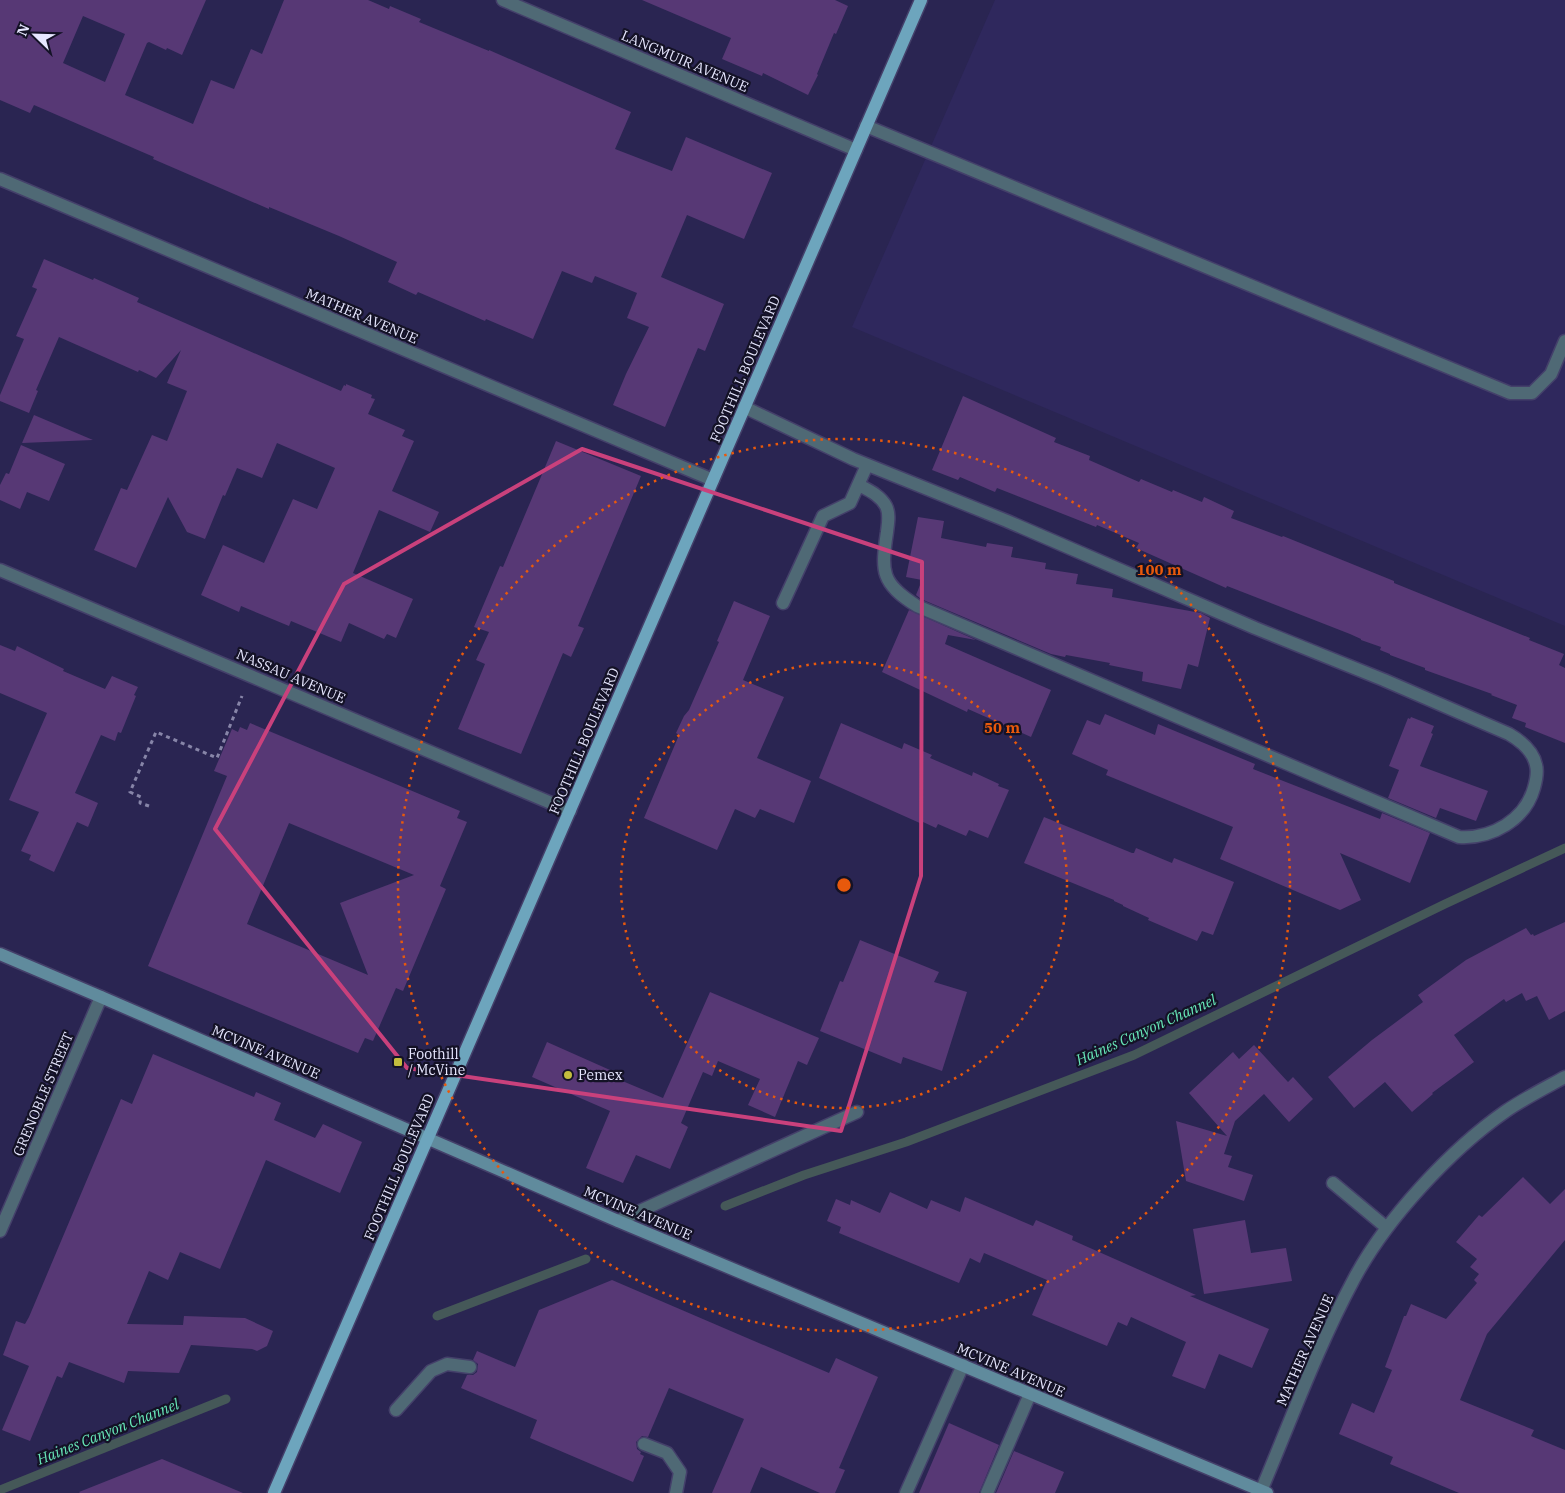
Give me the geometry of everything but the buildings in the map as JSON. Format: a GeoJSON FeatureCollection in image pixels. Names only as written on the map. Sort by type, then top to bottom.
{"type":"FeatureCollection","features":[{"type":"Feature","properties":{"kind":"main road","name":"FOOTHILL BOULEVARD"},"geometry":{"type":"LineString","coordinates":[[274,1493],[921,0]]}},
{"type":"Feature","properties":{"kind":"street","name":"LANGMUIR AVENUE"},"geometry":{"type":"LineString","coordinates":[[503,0],[856,150]]}},
{"type":"Feature","properties":{"kind":"street"},"geometry":{"type":"LineString","coordinates":[[866,126],[1510,393],[1532,393],[1551,374],[1565,341]]}},
{"type":"Feature","properties":{"kind":"street","name":"MATHER AVENUE"},"geometry":{"type":"LineString","coordinates":[[0,178],[713,480]]}},
{"type":"Feature","properties":{"kind":"street"},"geometry":{"type":"LineString","coordinates":[[744,407],[867,465],[1007,521],[1255,628],[1384,680],[1509,734],[1519,740],[1531,753],[1537,766],[1532,794],[1524,809],[1514,820],[1503,827],[1470,838],[1460,837],[917,606],[897,592],[888,582],[883,569],[889,520],[887,507],[876,495],[859,485]]}},
{"type":"Feature","properties":{"kind":"street"},"geometry":{"type":"LineString","coordinates":[[783,603],[823,516],[850,503],[867,465]]}},
{"type":"Feature","properties":{"kind":"street","name":"NASSAU AVENUE"},"geometry":{"type":"LineString","coordinates":[[0,570],[570,811]]}},
{"type":"Feature","properties":{"kind":"street","name":"MCVINE AVENUE"},"geometry":{"type":"LineString","coordinates":[[0,954],[101,996],[618,1221],[1260,1491]]}},
{"type":"Feature","properties":{"kind":"street","name":"GRENOBLE STREET"},"geometry":{"type":"LineString","coordinates":[[0,1231],[101,996]]}},
{"type":"Feature","properties":{"kind":"street","name":"MATHER AVENUE"},"geometry":{"type":"LineString","coordinates":[[1260,1491],[1330,1326],[1354,1277],[1387,1228],[1414,1195],[1475,1136],[1505,1112],[1536,1092],[1565,1077]]}},
{"type":"Feature","properties":{"kind":"street"},"geometry":{"type":"LineString","coordinates":[[618,1221],[857,1112]]}},
{"type":"Feature","properties":{"kind":"street"},"geometry":{"type":"LineString","coordinates":[[1332,1183],[1387,1228]]}},
{"type":"Feature","properties":{"kind":"street"},"geometry":{"type":"LineString","coordinates":[[396,1410],[431,1371],[446,1364],[470,1367]]}},
{"type":"Feature","properties":{"kind":"street"},"geometry":{"type":"LineString","coordinates":[[906,1493],[963,1365]]}},
{"type":"Feature","properties":{"kind":"street"},"geometry":{"type":"LineString","coordinates":[[987,1493],[1030,1394]]}},
{"type":"Feature","properties":{"kind":"street"},"geometry":{"type":"LineString","coordinates":[[644,1444],[667,1454],[680,1472],[676,1493]]}},
{"type":"Feature","properties":{"kind":"path"},"geometry":{"type":"LineString","coordinates":[[149,806],[140,803],[141,797],[130,792],[156,732],[217,758],[251,675]]}},
{"type":"Feature","properties":{"kind":"highlighted area"},"geometry":{"type":"Polygon","coordinates":[[[582,449],[922,562],[921,876],[841,1131],[407,1068],[215,829],[344,584],[582,449]]]}},
{"type":"Feature","properties":{"kind":"shaded area"},"geometry":{"type":"Polygon","coordinates":[[[995,0],[1565,0],[1565,626],[852,327],[995,0]]]}},
{"type":"Feature","properties":{"kind":"waterway","name":"Haines Canyon Channel"},"geometry":{"type":"LineString","coordinates":[[725,1206],[804,1175],[906,1142],[1134,1055],[1565,848]]}},
{"type":"Feature","properties":{"kind":"waterway","name":"Haines Canyon Channel"},"geometry":{"type":"LineString","coordinates":[[437,1316],[586,1259]]}},
{"type":"Feature","properties":{"kind":"waterway","name":"Haines Canyon Channel"},"geometry":{"type":"LineString","coordinates":[[0,1490],[226,1399]]}},
{"type":"Feature","properties":{"kind":"place","name":"Foothill / McVine"},"geometry":{"type":"Point","coordinates":[398,1062]}},
{"type":"Feature","properties":{"kind":"place","name":"Pemex"},"geometry":{"type":"Point","coordinates":[568,1075]}}]}
